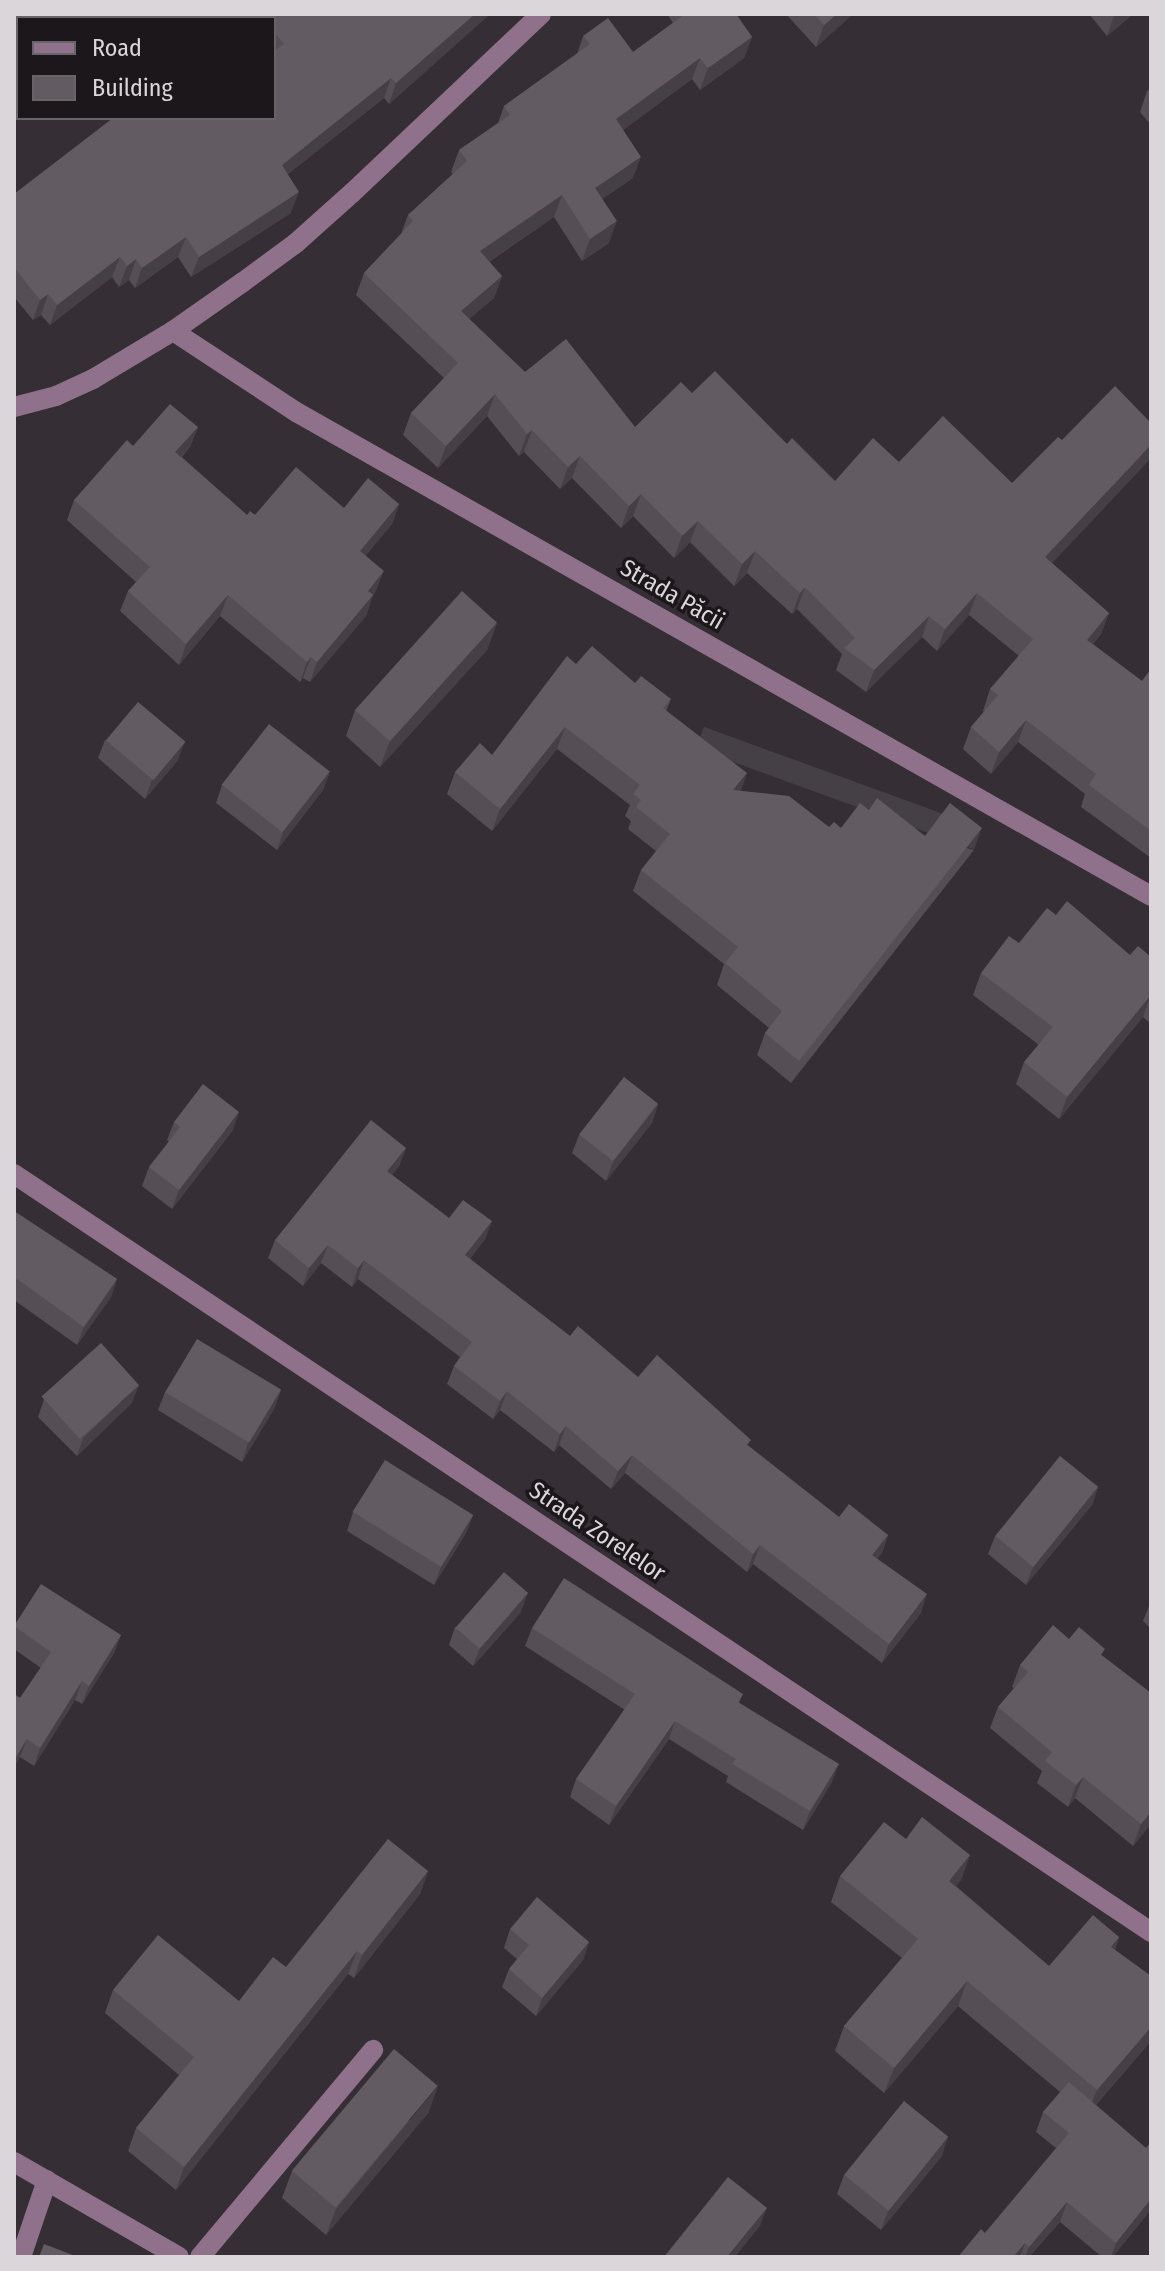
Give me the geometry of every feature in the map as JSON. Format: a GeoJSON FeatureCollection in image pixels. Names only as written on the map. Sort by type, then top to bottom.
{"type":"FeatureCollection","features":[{"type":"Feature","properties":{"kind":"street"},"geometry":{"type":"LineString","coordinates":[[14,407],[56,396],[93,379],[173,331],[296,243],[541,14]]}},
{"type":"Feature","properties":{"kind":"street","name":"Strada Păcii"},"geometry":{"type":"LineString","coordinates":[[173,331],[298,413],[1151,896]]}},
{"type":"Feature","properties":{"kind":"street","name":"Strada Zorelelor"},"geometry":{"type":"LineString","coordinates":[[14,1174],[1151,1932]]}},
{"type":"Feature","properties":{"kind":"street"},"geometry":{"type":"LineString","coordinates":[[200,2257],[373,2050]]}},
{"type":"Feature","properties":{"kind":"street"},"geometry":{"type":"LineString","coordinates":[[14,2162],[179,2257]]}},
{"type":"Feature","properties":{"kind":"street"},"geometry":{"type":"LineString","coordinates":[[21,2257],[47,2180]]}},
{"type":"Feature","properties":{"kind":"building"},"geometry":{"type":"Polygon","coordinates":[[[475,14],[396,83],[391,78],[282,165],[299,192],[199,257],[186,237],[142,268],[136,259],[127,266],[120,257],[57,305],[48,294],[40,300],[14,267],[14,194],[110,120],[276,120],[276,50],[284,44],[276,34],[276,16],[268,16],[475,14]]]}},
{"type":"Feature","properties":{"kind":"building"},"geometry":{"type":"Polygon","coordinates":[[[685,14],[736,14],[752,37],[708,68],[700,58],[616,119],[641,157],[595,188],[617,221],[590,239],[562,195],[480,251],[502,276],[461,311],[525,372],[566,339],[635,427],[681,382],[692,393],[715,371],[787,444],[792,438],[835,481],[873,438],[899,462],[943,416],[1012,483],[1058,437],[1062,440],[1115,386],[1151,423],[1151,445],[1045,557],[1109,613],[1087,640],[1142,681],[1151,669],[1151,831],[1089,785],[1096,774],[1026,720],[999,752],[971,727],[998,695],[990,689],[1033,639],[977,593],[945,629],[929,616],[874,670],[844,648],[855,638],[805,587],[800,593],[755,551],[742,564],[698,521],[682,536],[641,494],[629,506],[580,456],[568,467],[532,430],[527,434],[495,394],[446,446],[411,413],[458,363],[364,273],[413,221],[408,215],[467,161],[459,150],[510,115],[504,106],[590,44],[583,36],[608,18],[633,52],[685,14]]]}},
{"type":"Feature","properties":{"kind":"building"},"geometry":{"type":"Polygon","coordinates":[[[814,14],[837,14],[824,25],[814,14]]]}},
{"type":"Feature","properties":{"kind":"building"},"geometry":{"type":"Polygon","coordinates":[[[170,404],[198,427],[175,452],[247,515],[250,511],[255,515],[296,467],[344,508],[368,478],[399,504],[360,551],[384,571],[368,591],[373,595],[317,662],[311,657],[307,662],[228,595],[186,644],[128,591],[150,567],[74,500],[127,440],[133,446],[170,404]]]}},
{"type":"Feature","properties":{"kind":"building"},"geometry":{"type":"Polygon","coordinates":[[[462,591],[497,622],[390,741],[355,710],[462,591]]]}},
{"type":"Feature","properties":{"kind":"building"},"geometry":{"type":"Polygon","coordinates":[[[592,646],[635,683],[641,676],[671,699],[663,708],[747,773],[733,790],[789,796],[829,827],[834,822],[841,828],[860,803],[869,810],[877,798],[925,836],[950,803],[982,828],[799,1061],[765,1033],[782,1011],[725,963],[738,947],[641,870],[670,834],[636,807],[641,800],[633,794],[640,785],[565,727],[500,809],[455,772],[480,743],[492,755],[567,656],[576,664],[592,646]]]}},
{"type":"Feature","properties":{"kind":"building"},"geometry":{"type":"Polygon","coordinates":[[[138,702],[185,742],[153,780],[106,740],[138,702]]]}},
{"type":"Feature","properties":{"kind":"building"},"geometry":{"type":"Polygon","coordinates":[[[269,724],[330,771],[282,832],[222,785],[269,724]]]}},
{"type":"Feature","properties":{"kind":"building"},"geometry":{"type":"Polygon","coordinates":[[[1067,901],[1130,955],[1138,946],[1151,957],[1151,995],[1067,1097],[1024,1062],[1053,1027],[981,973],[1009,936],[1019,943],[1047,908],[1056,915],[1067,901]]]}},
{"type":"Feature","properties":{"kind":"building"},"geometry":{"type":"Polygon","coordinates":[[[624,1077],[658,1103],[613,1161],[579,1135],[624,1077]]]}},
{"type":"Feature","properties":{"kind":"building"},"geometry":{"type":"Polygon","coordinates":[[[203,1084],[239,1112],[179,1190],[149,1167],[180,1127],[174,1122],[203,1084]]]}},
{"type":"Feature","properties":{"kind":"building"},"geometry":{"type":"Polygon","coordinates":[[[371,1120],[406,1148],[387,1171],[449,1218],[463,1200],[492,1221],[465,1255],[570,1336],[578,1326],[638,1377],[657,1355],[751,1440],[747,1445],[839,1517],[849,1504],[888,1535],[872,1555],[927,1594],[889,1644],[760,1545],[753,1554],[632,1455],[618,1471],[566,1426],[560,1434],[507,1391],[500,1401],[454,1366],[472,1342],[364,1260],[358,1268],[328,1245],[309,1268],[275,1240],[371,1120]]]}},
{"type":"Feature","properties":{"kind":"building"},"geometry":{"type":"Polygon","coordinates":[[[14,1211],[117,1279],[84,1327],[17,1279],[14,1283],[14,1211]]]}},
{"type":"Feature","properties":{"kind":"building"},"geometry":{"type":"Polygon","coordinates":[[[197,1339],[281,1389],[249,1443],[165,1392],[197,1339]]]}},
{"type":"Feature","properties":{"kind":"building"},"geometry":{"type":"Polygon","coordinates":[[[101,1343],[139,1385],[80,1439],[42,1397],[101,1343]]]}},
{"type":"Feature","properties":{"kind":"building"},"geometry":{"type":"Polygon","coordinates":[[[1060,1456],[1098,1487],[1033,1567],[995,1536],[1060,1456]]]}},
{"type":"Feature","properties":{"kind":"building"},"geometry":{"type":"Polygon","coordinates":[[[385,1460],[473,1515],[441,1567],[353,1512],[385,1460]]]}},
{"type":"Feature","properties":{"kind":"building"},"geometry":{"type":"Polygon","coordinates":[[[504,1572],[528,1593],[480,1649],[455,1628],[504,1572]]]}},
{"type":"Feature","properties":{"kind":"building"},"geometry":{"type":"Polygon","coordinates":[[[564,1578],[743,1694],[738,1702],[839,1764],[810,1811],[732,1764],[736,1759],[675,1721],[616,1806],[576,1779],[635,1694],[532,1628],[564,1578]]]}},
{"type":"Feature","properties":{"kind":"building"},"geometry":{"type":"Polygon","coordinates":[[[41,1584],[121,1635],[89,1686],[82,1681],[40,1748],[27,1739],[14,1760],[14,1694],[20,1698],[51,1652],[14,1626],[41,1584]]]}},
{"type":"Feature","properties":{"kind":"building"},"geometry":{"type":"Polygon","coordinates":[[[1053,1625],[1069,1639],[1079,1627],[1105,1649],[1101,1655],[1151,1693],[1151,1812],[1141,1824],[1083,1777],[1076,1785],[1045,1761],[1052,1752],[998,1707],[1028,1672],[1020,1665],[1053,1625]]]}},
{"type":"Feature","properties":{"kind":"building"},"geometry":{"type":"Polygon","coordinates":[[[922,1817],[970,1855],[949,1881],[1049,1966],[1093,1915],[1119,1937],[1111,1947],[1151,1976],[1151,2027],[1097,2090],[967,1981],[894,2068],[844,2026],[918,1939],[840,1876],[884,1822],[906,1839],[922,1817]]]}},
{"type":"Feature","properties":{"kind":"building"},"geometry":{"type":"Polygon","coordinates":[[[388,1839],[428,1871],[362,1955],[357,1951],[184,2167],[136,2128],[194,2057],[113,1990],[158,1935],[239,2001],[273,1957],[286,1967],[388,1839]]]}},
{"type":"Feature","properties":{"kind":"building"},"geometry":{"type":"Polygon","coordinates":[[[537,1897],[589,1942],[542,1998],[509,1969],[529,1945],[510,1929],[537,1897]]]}},
{"type":"Feature","properties":{"kind":"building"},"geometry":{"type":"Polygon","coordinates":[[[394,2049],[438,2086],[335,2207],[292,2171],[394,2049]]]}},
{"type":"Feature","properties":{"kind":"building"},"geometry":{"type":"Polygon","coordinates":[[[1069,2082],[1146,2148],[1151,2142],[1151,2199],[1116,2243],[1067,2202],[1029,2247],[1025,2243],[1013,2257],[958,2257],[981,2229],[985,2233],[1069,2133],[1043,2112],[1069,2082]]]}},
{"type":"Feature","properties":{"kind":"building"},"geometry":{"type":"Polygon","coordinates":[[[904,2101],[948,2137],[889,2211],[844,2175],[904,2101]]]}},
{"type":"Feature","properties":{"kind":"building"},"geometry":{"type":"Polygon","coordinates":[[[728,2177],[767,2208],[727,2257],[664,2257],[728,2177]]]}},
{"type":"Feature","properties":{"kind":"building"},"geometry":{"type":"Polygon","coordinates":[[[44,2244],[78,2257],[39,2257],[44,2244]]]}}]}
